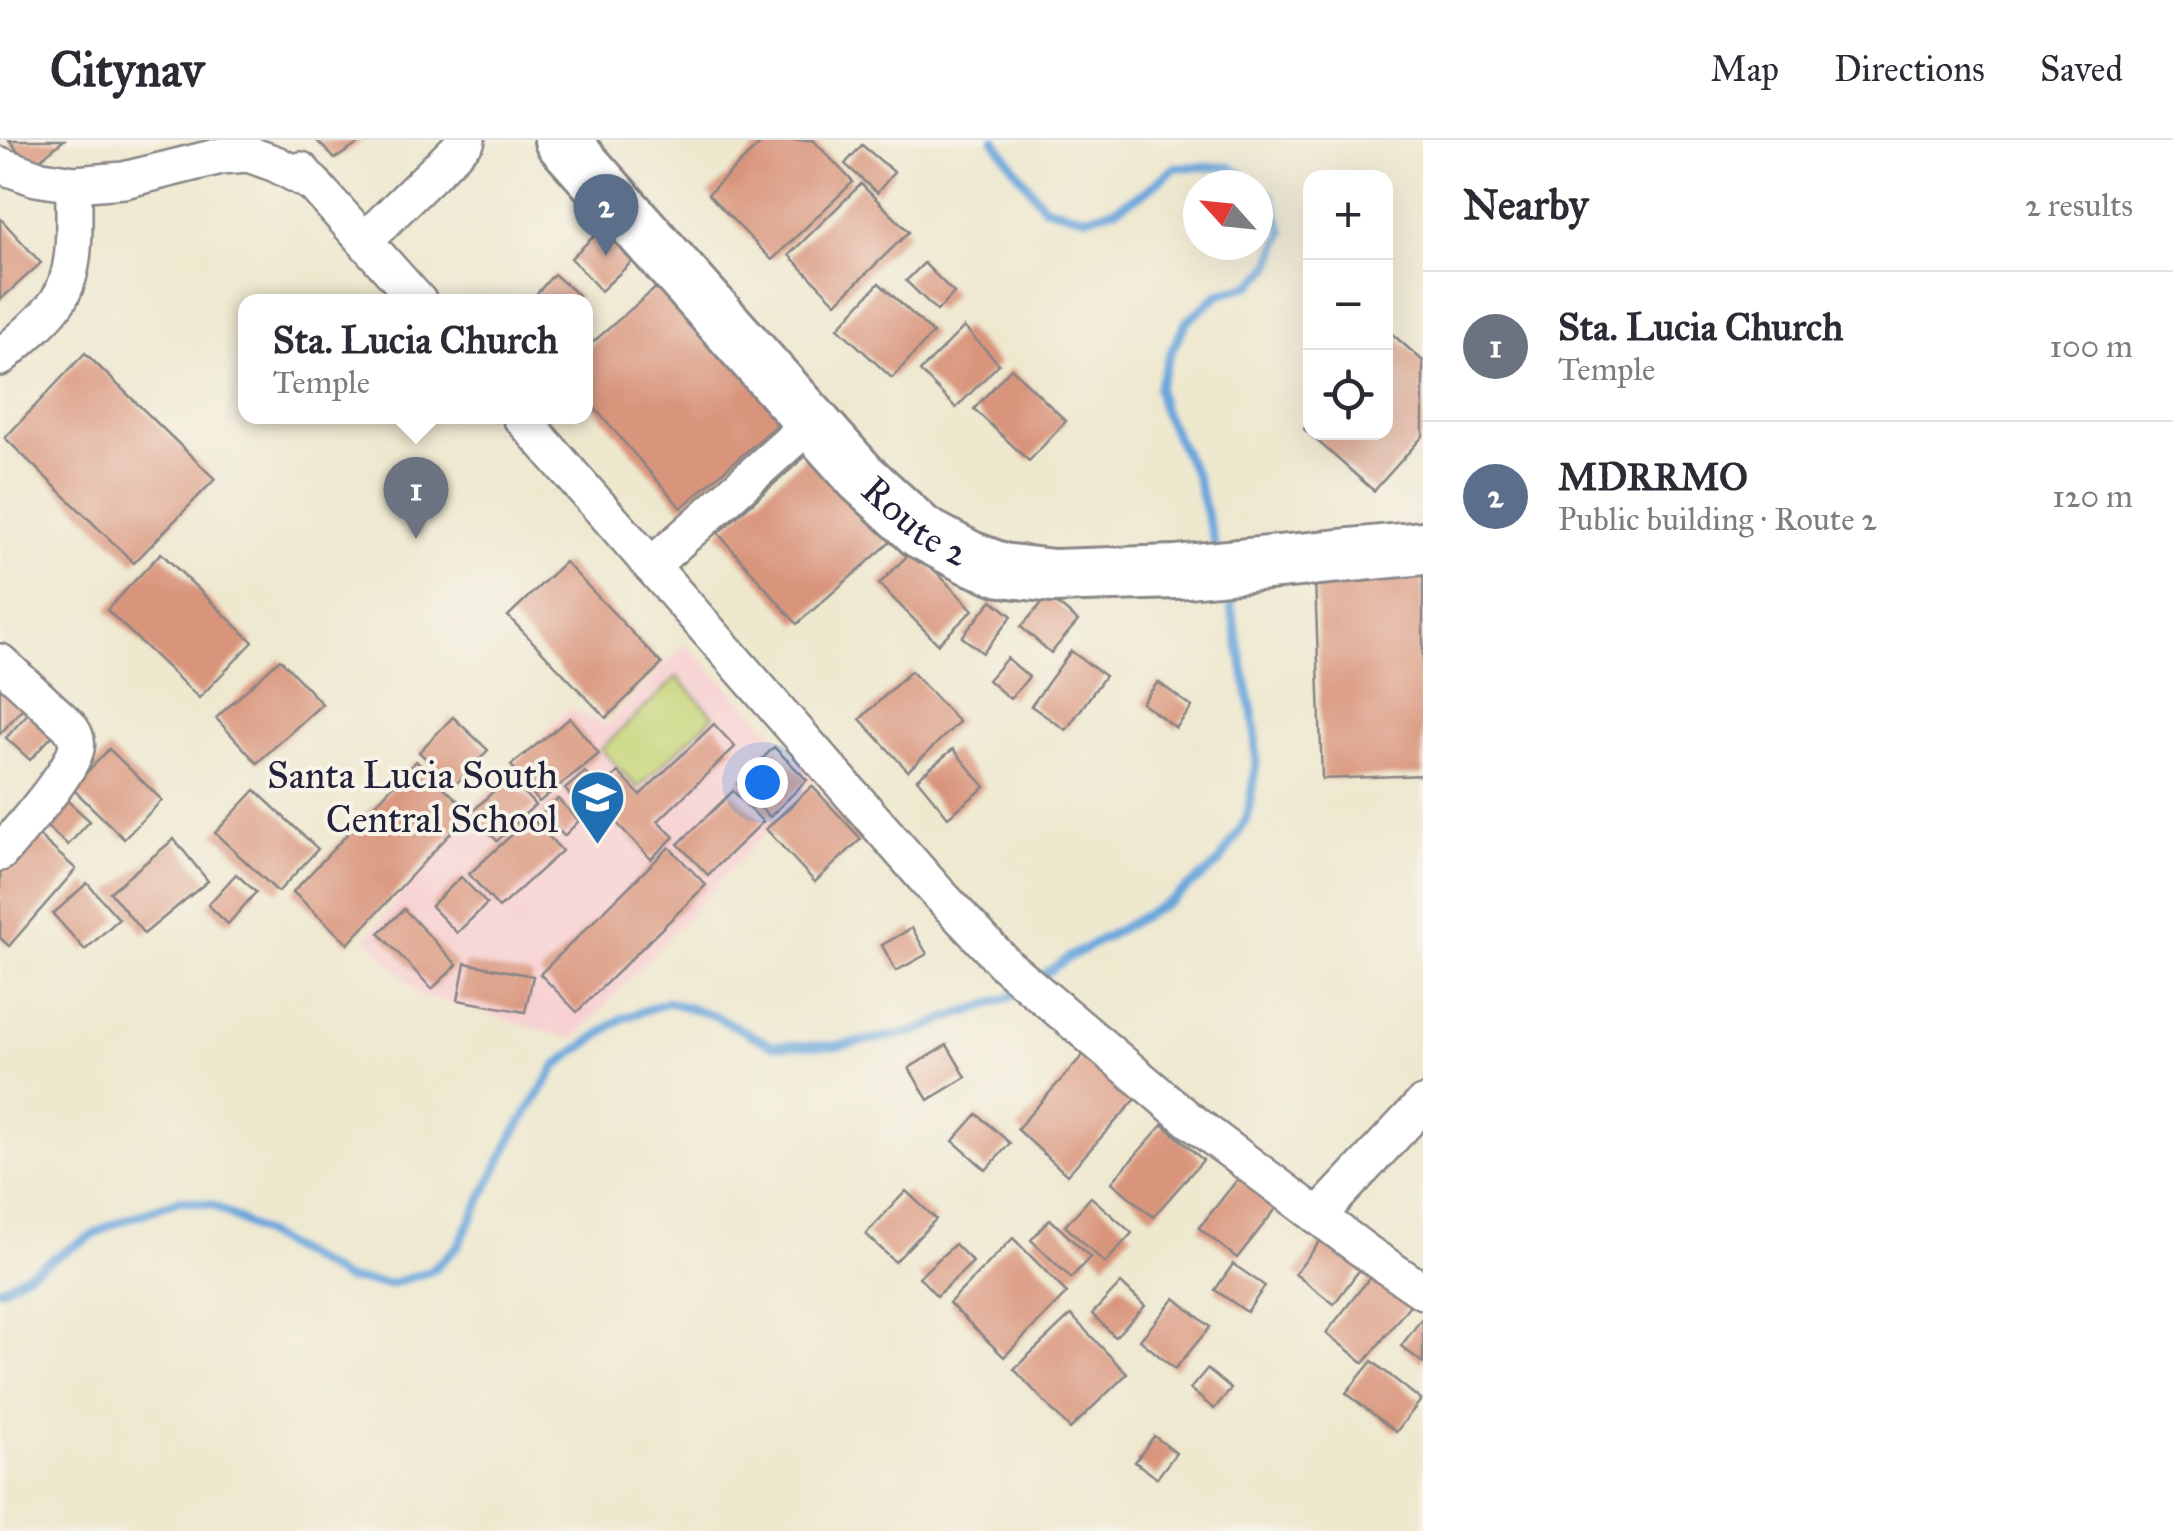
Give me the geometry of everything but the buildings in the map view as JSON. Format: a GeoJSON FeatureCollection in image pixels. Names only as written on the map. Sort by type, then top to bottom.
{"type":"FeatureCollection","features":[{"type":"Feature","properties":{"kind":"highway","name":"Route 2"},"geometry":{"type":"LineString","coordinates":[[561,140],[862,477],[921,532],[970,558],[1002,570],[1053,576],[1176,572],[1421,546]]}},
{"type":"Feature","properties":{"kind":"street"},"geometry":{"type":"LineString","coordinates":[[272,140],[412,294]]}},
{"type":"Feature","properties":{"kind":"street"},"geometry":{"type":"LineString","coordinates":[[364,240],[467,140]]}},
{"type":"Feature","properties":{"kind":"street"},"geometry":{"type":"LineString","coordinates":[[0,165],[36,178],[74,184],[124,180],[221,156],[248,154],[315,185]]}},
{"type":"Feature","properties":{"kind":"street"},"geometry":{"type":"LineString","coordinates":[[0,358],[57,301],[68,280],[74,184]]}},
{"type":"Feature","properties":{"kind":"street"},"geometry":{"type":"LineString","coordinates":[[651,566],[812,422]]}},
{"type":"Feature","properties":{"kind":"street"},"geometry":{"type":"LineString","coordinates":[[527,424],[938,893],[1007,966],[1188,1118],[1423,1290]]}},
{"type":"Feature","properties":{"kind":"street"},"geometry":{"type":"LineString","coordinates":[[0,662],[69,726],[76,745],[60,778],[0,852]]}},
{"type":"Feature","properties":{"kind":"street"},"geometry":{"type":"LineString","coordinates":[[1318,1216],[1423,1104]]}},
{"type":"Feature","properties":{"kind":"shaded area","name":"Santa Lucia South Central School"},"geometry":{"type":"Polygon","coordinates":[[[686,643],[816,778],[574,1039],[420,995],[366,938],[468,812],[570,708],[606,726],[686,643]]]}},
{"type":"Feature","properties":{"kind":"green space"},"geometry":{"type":"Polygon","coordinates":[[[677,677],[714,716],[638,788],[601,749],[677,677]]]}},
{"type":"Feature","properties":{"kind":"waterway"},"geometry":{"type":"LineString","coordinates":[[994,140],[1044,207],[1087,217],[1115,209],[1176,167],[1234,170]]}},
{"type":"Feature","properties":{"kind":"waterway"},"geometry":{"type":"LineString","coordinates":[[1273,201],[1283,232],[1273,259]]}},
{"type":"Feature","properties":{"kind":"waterway"},"geometry":{"type":"LineString","coordinates":[[1217,552],[1196,476],[1162,409],[1158,388],[1186,322],[1219,294],[1253,284],[1273,260]]}},
{"type":"Feature","properties":{"kind":"waterway"},"geometry":{"type":"LineString","coordinates":[[1037,979],[1172,900],[1219,863],[1247,819],[1256,764],[1255,727],[1227,586]]}},
{"type":"Feature","properties":{"kind":"waterway"},"geometry":{"type":"LineString","coordinates":[[0,1289],[111,1225],[180,1200],[213,1205],[345,1279],[390,1284],[431,1271],[458,1246],[514,1134],[557,1065],[621,1019],[668,1002],[713,1015],[771,1045],[836,1046],[915,1032],[1011,997],[1020,990]]}},
{"type":"Feature","properties":{"kind":"place","name":"MDRRMO"},"geometry":{"type":"Point","coordinates":[606,256]}},
{"type":"Feature","properties":{"kind":"place","name":"Sta. Lucia Church"},"geometry":{"type":"Point","coordinates":[416,539]}},
{"type":"Feature","properties":{"kind":"place","name":"Santa Lucia South Central School"},"geometry":{"type":"Point","coordinates":[597,846]}}]}
